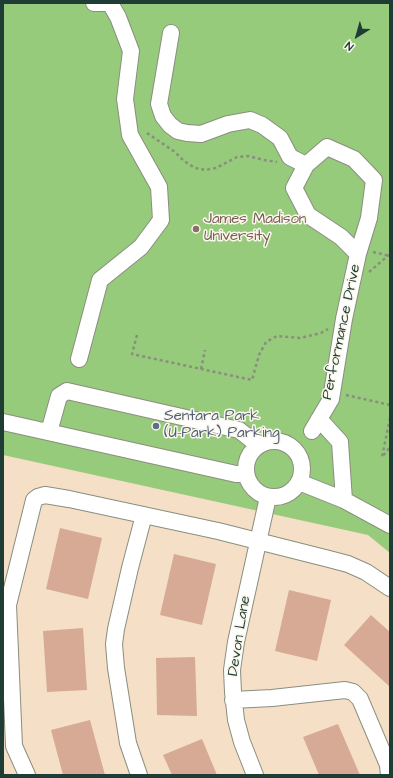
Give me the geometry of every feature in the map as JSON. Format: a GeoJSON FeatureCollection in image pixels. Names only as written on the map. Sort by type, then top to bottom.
{"type":"FeatureCollection","features":[{"type":"Feature","properties":{"kind":"street"},"geometry":{"type":"LineString","coordinates":[[94,3],[104,3]]}},
{"type":"Feature","properties":{"kind":"street"},"geometry":{"type":"LineString","coordinates":[[78,359],[100,280],[141,247],[161,220],[159,187],[130,135],[125,99],[131,51],[118,17],[110,3]]}},
{"type":"Feature","properties":{"kind":"street"},"geometry":{"type":"LineString","coordinates":[[171,33],[159,104],[163,116],[170,125],[178,131],[187,134],[201,134],[228,124],[250,120],[262,125],[280,138],[290,157],[306,165]]}},
{"type":"Feature","properties":{"kind":"street","name":"Performance Drive"},"geometry":{"type":"LineString","coordinates":[[344,500],[340,442],[315,425],[331,399],[344,319],[358,254],[369,218],[374,180],[354,159],[327,147],[306,165],[294,188],[308,215],[341,236],[358,254]]}},
{"type":"Feature","properties":{"kind":"street"},"geometry":{"type":"LineString","coordinates":[[48,432],[59,396],[67,391],[238,430],[258,445]]}},
{"type":"Feature","properties":{"kind":"street"},"geometry":{"type":"LineString","coordinates":[[3,422],[236,474],[245,474]]}},
{"type":"Feature","properties":{"kind":"street"},"geometry":{"type":"LineString","coordinates":[[276,440],[291,446],[300,458],[302,466],[302,474],[299,482],[290,493],[276,497],[268,497],[256,491],[251,486],[245,474],[246,460],[249,454],[258,445],[268,441],[276,440]]}},
{"type":"Feature","properties":{"kind":"street"},"geometry":{"type":"LineString","coordinates":[[299,482],[344,500],[390,525]]}},
{"type":"Feature","properties":{"kind":"street"},"geometry":{"type":"LineString","coordinates":[[28,775],[14,746],[8,605],[34,500],[38,497],[45,495],[69,499],[144,515],[218,531],[348,564],[371,574],[390,588]]}},
{"type":"Feature","properties":{"kind":"street","name":"Devon Lane"},"geometry":{"type":"LineString","coordinates":[[255,775],[242,742],[233,700],[232,676],[234,653],[268,497]]}},
{"type":"Feature","properties":{"kind":"street"},"geometry":{"type":"LineString","coordinates":[[139,775],[128,743],[116,668],[114,644],[116,628],[128,576],[144,515]]}},
{"type":"Feature","properties":{"kind":"street"},"geometry":{"type":"LineString","coordinates":[[233,700],[272,698],[345,690],[353,692],[360,699],[388,765],[389,775]]}},
{"type":"Feature","properties":{"kind":"path"},"geometry":{"type":"LineString","coordinates":[[128,124],[139,128],[195,168],[205,170],[216,168],[238,157],[248,156],[278,162],[290,157]]}},
{"type":"Feature","properties":{"kind":"path"},"geometry":{"type":"LineString","coordinates":[[137,335],[132,354],[252,380],[259,355],[266,342],[278,336],[300,338],[321,333],[344,319]]}},
{"type":"Feature","properties":{"kind":"path"},"geometry":{"type":"LineString","coordinates":[[201,369],[205,350]]}},
{"type":"Feature","properties":{"kind":"path"},"geometry":{"type":"LineString","coordinates":[[332,391],[390,405]]}},
{"type":"Feature","properties":{"kind":"path"},"geometry":{"type":"LineString","coordinates":[[390,418],[382,456],[390,447]]}},
{"type":"Feature","properties":{"kind":"green space","name":"James Madison University"},"geometry":{"type":"Polygon","coordinates":[[[3,3],[390,3],[390,553],[368,535],[3,455],[3,3]]]}},
{"type":"Feature","properties":{"kind":"building"},"geometry":{"type":"Polygon","coordinates":[[[60,528],[102,538],[88,599],[46,589],[60,528]]]}},
{"type":"Feature","properties":{"kind":"building"},"geometry":{"type":"Polygon","coordinates":[[[174,554],[216,564],[202,625],[160,615],[174,554]]]}},
{"type":"Feature","properties":{"kind":"building"},"geometry":{"type":"Polygon","coordinates":[[[289,590],[331,600],[317,661],[275,651],[289,590]]]}},
{"type":"Feature","properties":{"kind":"building"},"geometry":{"type":"Polygon","coordinates":[[[371,615],[390,632],[390,687],[344,645],[371,615]]]}},
{"type":"Feature","properties":{"kind":"building"},"geometry":{"type":"Polygon","coordinates":[[[83,628],[87,690],[47,692],[43,631],[83,628]]]}},
{"type":"Feature","properties":{"kind":"building"},"geometry":{"type":"Polygon","coordinates":[[[195,657],[197,716],[157,715],[156,658],[195,657]]]}},
{"type":"Feature","properties":{"kind":"building"},"geometry":{"type":"Polygon","coordinates":[[[90,720],[105,775],[63,775],[51,730],[90,720]]]}},
{"type":"Feature","properties":{"kind":"building"},"geometry":{"type":"Polygon","coordinates":[[[338,724],[360,775],[319,775],[303,737],[338,724]]]}},
{"type":"Feature","properties":{"kind":"building"},"geometry":{"type":"Polygon","coordinates":[[[202,739],[217,775],[172,775],[163,755],[202,739]]]}},
{"type":"Feature","properties":{"kind":"place","name":"James Madison University"},"geometry":{"type":"Point","coordinates":[196,229]}},
{"type":"Feature","properties":{"kind":"place","name":"Sentara Park (U-Park) Parking"},"geometry":{"type":"Point","coordinates":[156,426]}}]}
